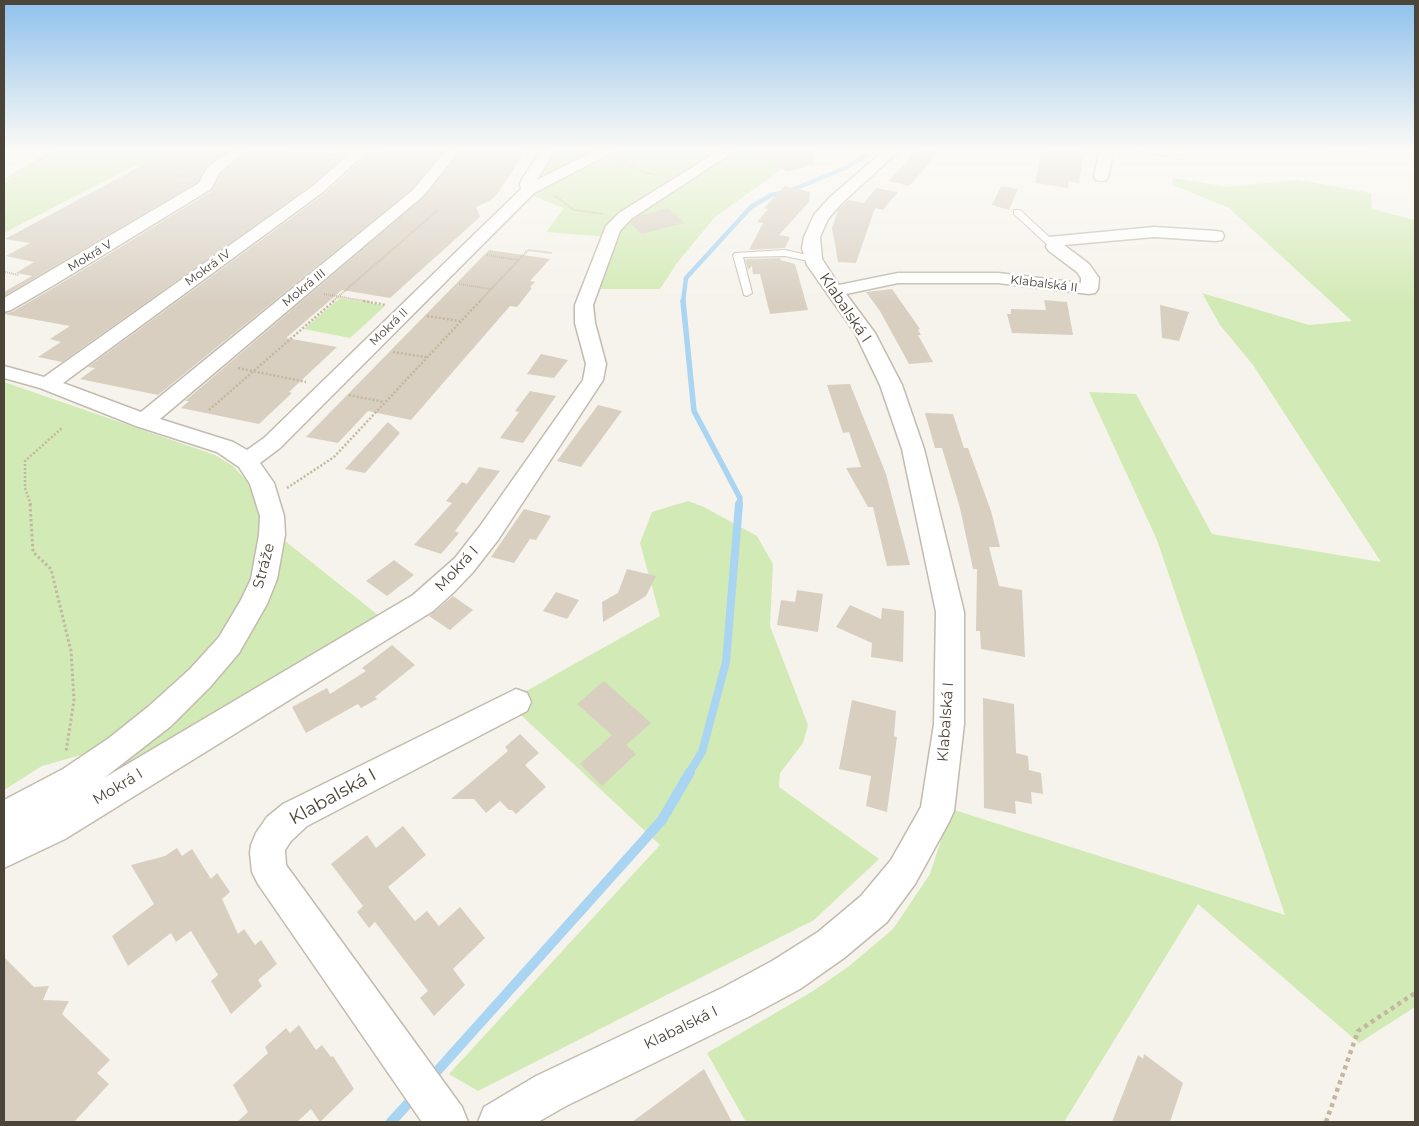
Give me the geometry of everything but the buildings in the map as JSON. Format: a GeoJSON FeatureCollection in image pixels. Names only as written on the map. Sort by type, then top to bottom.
{"type":"FeatureCollection","features":[{"type":"Feature","properties":{"kind":"street","name":"Mokrá V"},"geometry":{"type":"LineString","coordinates":[[4,306],[182,201]]}},
{"type":"Feature","properties":{"kind":"street","name":"Mokrá IV"},"geometry":{"type":"LineString","coordinates":[[47,384],[302,201]]}},
{"type":"Feature","properties":{"kind":"street","name":"Mokrá III"},"geometry":{"type":"LineString","coordinates":[[144,421],[409,201]]}},
{"type":"Feature","properties":{"kind":"street","name":"Mokrá II"},"geometry":{"type":"LineString","coordinates":[[246,461],[272,443],[518,201]]}},
{"type":"Feature","properties":{"kind":"street","name":"Mokrá I"},"geometry":{"type":"LineString","coordinates":[[4,851],[53,826],[422,603],[464,565],[489,533],[593,380],[596,364],[585,323],[584,305],[612,229],[625,216],[648,201]]}},
{"type":"Feature","properties":{"kind":"street","name":"Klabalská I"},"geometry":{"type":"LineString","coordinates":[[499,1122],[551,1091],[736,1002],[786,974],[831,945],[874,909],[902,872],[937,811],[949,724],[950,612],[913,450],[891,384],[865,333],[813,259],[812,237],[820,218],[836,201]]}},
{"type":"Feature","properties":{"kind":"street"},"geometry":{"type":"LineString","coordinates":[[1055,247],[1054,242],[1061,240],[1154,232],[1216,236]]}},
{"type":"Feature","properties":{"kind":"street","name":"Klabalská II"},"geometry":{"type":"LineString","coordinates":[[835,291],[898,278],[998,278],[1089,289],[1090,278],[1082,268],[1055,247]]}},
{"type":"Feature","properties":{"kind":"street","name":"Stráže"},"geometry":{"type":"LineString","coordinates":[[4,372],[47,384],[144,421],[225,447],[246,461],[262,483],[272,516],[272,535],[264,579],[244,622],[228,645],[200,678],[160,716],[120,748],[75,780],[4,817]]}},
{"type":"Feature","properties":{"kind":"street","name":"Klabalská I"},"geometry":{"type":"LineString","coordinates":[[440,1111],[270,872],[267,862],[268,845],[279,829],[295,815],[516,702]]}},
{"type":"Feature","properties":{"kind":"lane"},"geometry":{"type":"LineString","coordinates":[[1017,212],[1055,247]]}},
{"type":"Feature","properties":{"kind":"lane"},"geometry":{"type":"LineString","coordinates":[[747,293],[738,255],[785,253],[813,259]]}},
{"type":"Feature","properties":{"kind":"path"},"geometry":{"type":"LineString","coordinates":[[562,201],[574,210],[625,216]]}},
{"type":"Feature","properties":{"kind":"path"},"geometry":{"type":"LineString","coordinates":[[209,410],[438,210]]}},
{"type":"Feature","properties":{"kind":"path"},"geometry":{"type":"LineString","coordinates":[[268,500],[334,456],[528,250],[552,253]]}},
{"type":"Feature","properties":{"kind":"path"},"geometry":{"type":"LineString","coordinates":[[466,252],[518,260]]}},
{"type":"Feature","properties":{"kind":"path"},"geometry":{"type":"LineString","coordinates":[[457,283],[491,289]]}},
{"type":"Feature","properties":{"kind":"path"},"geometry":{"type":"LineString","coordinates":[[339,297],[387,305]]}},
{"type":"Feature","properties":{"kind":"path"},"geometry":{"type":"LineString","coordinates":[[426,316],[460,322]]}},
{"type":"Feature","properties":{"kind":"path"},"geometry":{"type":"LineString","coordinates":[[392,352],[427,357]]}},
{"type":"Feature","properties":{"kind":"path"},"geometry":{"type":"LineString","coordinates":[[248,370],[306,382]]}},
{"type":"Feature","properties":{"kind":"path"},"geometry":{"type":"LineString","coordinates":[[348,395],[385,402]]}},
{"type":"Feature","properties":{"kind":"path"},"geometry":{"type":"LineString","coordinates":[[46,796],[58,777],[67,750],[74,700],[71,651],[51,569],[32,552],[32,509],[25,488],[25,461],[62,428]]}},
{"type":"Feature","properties":{"kind":"path"},"geometry":{"type":"LineString","coordinates":[[1326,1122],[1358,1031],[1415,993]]}},
{"type":"Feature","properties":{"kind":"green space"},"geometry":{"type":"Polygon","coordinates":[[[4,201],[67,201],[4,233],[4,201]]]}},
{"type":"Feature","properties":{"kind":"green space"},"geometry":{"type":"Polygon","coordinates":[[[545,201],[738,201],[715,217],[677,263],[660,289],[600,289],[612,249],[619,238],[546,232],[564,208],[545,201]]]}},
{"type":"Feature","properties":{"kind":"green space"},"geometry":{"type":"Polygon","coordinates":[[[1211,201],[1371,201],[1372,209],[1415,220],[1415,1007],[1359,1043],[1198,904],[1064,1122],[746,1122],[707,1053],[813,991],[848,967],[893,929],[930,874],[951,809],[1285,915],[1157,540],[1089,392],[1136,394],[1212,534],[1381,562],[1253,365],[1220,325],[1202,293],[1309,325],[1352,321],[1229,208],[1211,201]]]}},
{"type":"Feature","properties":{"kind":"green space"},"geometry":{"type":"Polygon","coordinates":[[[340,298],[385,306],[350,338],[304,329],[340,298]]]}},
{"type":"Feature","properties":{"kind":"green space"},"geometry":{"type":"Polygon","coordinates":[[[4,382],[215,455],[233,466],[246,480],[259,504],[262,537],[256,573],[214,649],[106,748],[42,766],[4,790],[4,382]]]}},
{"type":"Feature","properties":{"kind":"green space"},"geometry":{"type":"Polygon","coordinates":[[[688,501],[704,507],[757,536],[773,564],[770,626],[808,725],[803,743],[780,773],[779,787],[879,859],[814,920],[478,1091],[449,1074],[660,845],[521,715],[523,706],[519,695],[660,616],[640,543],[652,512],[688,501]]]}},
{"type":"Feature","properties":{"kind":"green space"},"geometry":{"type":"Polygon","coordinates":[[[285,541],[383,619],[31,829],[4,841],[4,827],[65,795],[269,594],[285,541]]]}},
{"type":"Feature","properties":{"kind":"waterway"},"geometry":{"type":"LineString","coordinates":[[683,302],[686,278],[751,207],[762,201]]}},
{"type":"Feature","properties":{"kind":"waterway"},"geometry":{"type":"LineString","coordinates":[[683,302],[694,411],[740,498],[739,505]]}},
{"type":"Feature","properties":{"kind":"waterway"},"geometry":{"type":"LineString","coordinates":[[689,773],[702,752],[726,662],[739,504]]}},
{"type":"Feature","properties":{"kind":"waterway"},"geometry":{"type":"LineString","coordinates":[[430,1079],[662,820],[690,772]]}},
{"type":"Feature","properties":{"kind":"waterway"},"geometry":{"type":"LineString","coordinates":[[391,1122],[415,1096]]}}]}
